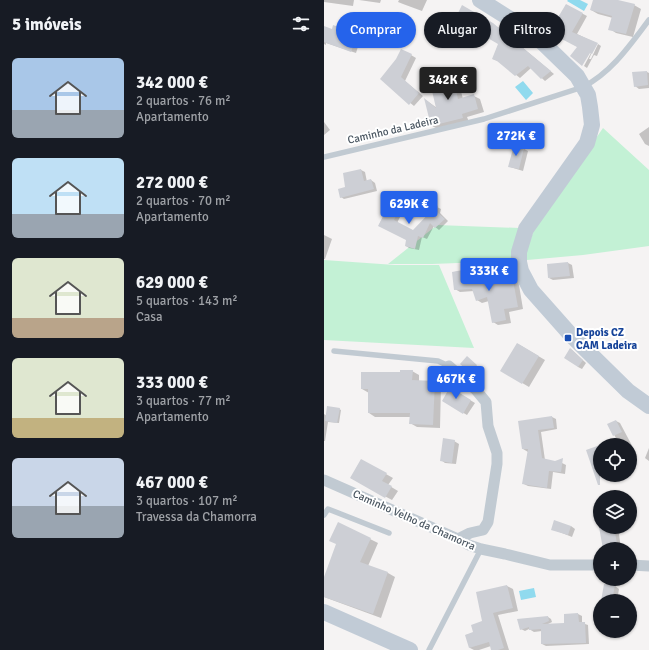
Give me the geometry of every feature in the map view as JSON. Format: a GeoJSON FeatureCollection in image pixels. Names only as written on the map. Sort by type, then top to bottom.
{"type":"FeatureCollection","features":[{"type":"Feature","properties":{"kind":"main road"},"geometry":{"type":"LineString","coordinates":[[480,0],[515,22],[542,42],[577,76],[588,94],[592,125],[587,143],[526,229],[519,252],[521,271],[531,290],[565,328],[628,391],[649,406]]}},
{"type":"Feature","properties":{"kind":"main road"},"geometry":{"type":"LineString","coordinates":[[324,612],[410,650]]}},
{"type":"Feature","properties":{"kind":"street"},"geometry":{"type":"LineString","coordinates":[[448,366],[476,390],[486,402],[488,426],[497,452],[497,464],[488,522],[483,530],[470,533],[458,539]]}},
{"type":"Feature","properties":{"kind":"street","name":"Caminho Velho da Chamorra"},"geometry":{"type":"LineString","coordinates":[[324,480],[458,539],[468,545],[550,565],[593,565]]}},
{"type":"Feature","properties":{"kind":"street"},"geometry":{"type":"LineString","coordinates":[[637,565],[649,566]]}},
{"type":"Feature","properties":{"kind":"lane","name":"Caminho da Ladeira"},"geometry":{"type":"LineString","coordinates":[[324,157],[484,119],[583,87],[606,71],[628,48],[649,20]]}},
{"type":"Feature","properties":{"kind":"lane"},"geometry":{"type":"LineString","coordinates":[[334,351],[438,362],[448,366]]}},
{"type":"Feature","properties":{"kind":"lane"},"geometry":{"type":"LineString","coordinates":[[324,515],[328,509],[389,533]]}},
{"type":"Feature","properties":{"kind":"lane"},"geometry":{"type":"LineString","coordinates":[[429,650],[481,549]]}},
{"type":"Feature","properties":{"kind":"green space"},"geometry":{"type":"Polygon","coordinates":[[[603,128],[649,170],[649,246],[583,255],[527,260],[527,249],[535,227],[603,128]]]}},
{"type":"Feature","properties":{"kind":"green space"},"geometry":{"type":"Polygon","coordinates":[[[437,225],[520,228],[512,261],[388,264],[437,225]]]}},
{"type":"Feature","properties":{"kind":"green space"},"geometry":{"type":"Polygon","coordinates":[[[324,260],[395,265],[439,265],[474,348],[324,340],[324,260]]]}},
{"type":"Feature","properties":{"kind":"water"},"geometry":{"type":"Polygon","coordinates":[[[580,0],[588,4],[584,11],[567,1],[580,0]]]}},
{"type":"Feature","properties":{"kind":"water"},"geometry":{"type":"Polygon","coordinates":[[[523,81],[533,93],[526,100],[515,87],[523,81]]]}},
{"type":"Feature","properties":{"kind":"water"},"geometry":{"type":"Polygon","coordinates":[[[534,588],[536,597],[521,600],[519,591],[534,588]]]}},
{"type":"Feature","properties":{"kind":"building"},"geometry":{"type":"Polygon","coordinates":[[[593,0],[618,0],[635,4],[626,34],[608,30],[612,16],[590,10],[593,0]]]}},
{"type":"Feature","properties":{"kind":"building"},"geometry":{"type":"Polygon","coordinates":[[[566,4],[583,13],[572,32],[598,43],[592,54],[590,53],[582,66],[570,56],[577,47],[565,41],[565,12],[561,12],[566,4]]]}},
{"type":"Feature","properties":{"kind":"building"},"geometry":{"type":"Polygon","coordinates":[[[462,5],[474,12],[458,12],[462,5]]]}},
{"type":"Feature","properties":{"kind":"building"},"geometry":{"type":"Polygon","coordinates":[[[491,22],[499,28],[499,48],[523,48],[551,71],[541,79],[528,66],[515,76],[497,61],[492,59],[498,44],[491,40],[491,22]]]}},
{"type":"Feature","properties":{"kind":"building"},"geometry":{"type":"Polygon","coordinates":[[[333,25],[336,26],[336,46],[324,42],[324,26],[332,29],[333,25]]]}},
{"type":"Feature","properties":{"kind":"building"},"geometry":{"type":"Polygon","coordinates":[[[340,48],[352,48],[351,52],[340,48]]]}},
{"type":"Feature","properties":{"kind":"building"},"geometry":{"type":"Polygon","coordinates":[[[401,49],[412,54],[401,77],[419,93],[409,105],[380,79],[396,59],[401,49]]]}},
{"type":"Feature","properties":{"kind":"building"},"geometry":{"type":"Polygon","coordinates":[[[647,71],[648,85],[634,87],[632,72],[647,71]]]}},
{"type":"Feature","properties":{"kind":"building"},"geometry":{"type":"Polygon","coordinates":[[[452,72],[458,99],[474,94],[478,109],[462,114],[463,118],[431,126],[424,98],[436,108],[429,78],[452,72]]]}},
{"type":"Feature","properties":{"kind":"building"},"geometry":{"type":"Polygon","coordinates":[[[514,145],[524,148],[519,169],[508,167],[514,145]]]}},
{"type":"Feature","properties":{"kind":"building"},"geometry":{"type":"Polygon","coordinates":[[[361,169],[364,181],[371,179],[374,189],[340,198],[338,189],[345,187],[343,173],[361,169]]]}},
{"type":"Feature","properties":{"kind":"building"},"geometry":{"type":"Polygon","coordinates":[[[391,201],[401,206],[394,220],[413,230],[437,205],[438,207],[436,211],[445,219],[435,228],[430,223],[423,238],[418,236],[415,249],[405,246],[406,240],[378,226],[391,201]]]}},
{"type":"Feature","properties":{"kind":"building"},"geometry":{"type":"Polygon","coordinates":[[[568,262],[570,276],[548,278],[547,264],[568,262]]]}},
{"type":"Feature","properties":{"kind":"building"},"geometry":{"type":"Polygon","coordinates":[[[474,268],[476,281],[512,275],[518,307],[504,309],[506,320],[492,323],[487,297],[476,301],[472,289],[454,290],[452,272],[474,268]]]}},
{"type":"Feature","properties":{"kind":"building"},"geometry":{"type":"Polygon","coordinates":[[[517,343],[539,356],[522,384],[500,371],[517,343]]]}},
{"type":"Feature","properties":{"kind":"building"},"geometry":{"type":"Polygon","coordinates":[[[570,348],[583,360],[578,367],[564,358],[570,348]]]}},
{"type":"Feature","properties":{"kind":"building"},"geometry":{"type":"Polygon","coordinates":[[[467,356],[477,365],[470,373],[460,364],[467,356]]]}},
{"type":"Feature","properties":{"kind":"building"},"geometry":{"type":"Polygon","coordinates":[[[400,370],[413,370],[412,380],[435,381],[433,425],[409,424],[410,413],[368,413],[368,389],[361,389],[361,372],[400,372],[400,370]]]}},
{"type":"Feature","properties":{"kind":"building"},"geometry":{"type":"Polygon","coordinates":[[[450,387],[471,400],[463,414],[442,401],[450,387]]]}},
{"type":"Feature","properties":{"kind":"building"},"geometry":{"type":"Polygon","coordinates":[[[327,406],[340,408],[337,423],[325,421],[327,406]]]}},
{"type":"Feature","properties":{"kind":"building"},"geometry":{"type":"Polygon","coordinates":[[[552,416],[554,428],[538,430],[542,458],[555,461],[563,458],[561,472],[549,471],[547,488],[522,484],[528,449],[522,449],[518,421],[552,416]]]}},
{"type":"Feature","properties":{"kind":"building"},"geometry":{"type":"Polygon","coordinates":[[[616,420],[622,432],[613,436],[607,424],[616,420]]]}},
{"type":"Feature","properties":{"kind":"building"},"geometry":{"type":"Polygon","coordinates":[[[443,438],[455,440],[452,463],[440,461],[443,438]]]}},
{"type":"Feature","properties":{"kind":"building"},"geometry":{"type":"Polygon","coordinates":[[[593,448],[593,470],[586,450],[593,448]]]}},
{"type":"Feature","properties":{"kind":"building"},"geometry":{"type":"Polygon","coordinates":[[[361,459],[387,473],[382,481],[392,486],[385,498],[350,478],[361,459]]]}},
{"type":"Feature","properties":{"kind":"building"},"geometry":{"type":"Polygon","coordinates":[[[554,520],[571,526],[568,535],[551,530],[554,520]]]}},
{"type":"Feature","properties":{"kind":"building"},"geometry":{"type":"Polygon","coordinates":[[[338,522],[371,538],[360,562],[388,572],[373,614],[324,597],[324,577],[336,544],[329,541],[338,522]]]}},
{"type":"Feature","properties":{"kind":"building"},"geometry":{"type":"Polygon","coordinates":[[[600,534],[615,534],[617,542],[602,542],[600,534]]]}},
{"type":"Feature","properties":{"kind":"building"},"geometry":{"type":"Polygon","coordinates":[[[507,585],[513,608],[493,613],[504,648],[491,650],[489,642],[469,648],[465,635],[473,632],[471,625],[482,621],[476,592],[507,585]]]}},
{"type":"Feature","properties":{"kind":"building"},"geometry":{"type":"Polygon","coordinates":[[[604,586],[615,586],[613,594],[602,594],[604,586]]]}},
{"type":"Feature","properties":{"kind":"building"},"geometry":{"type":"Polygon","coordinates":[[[578,613],[579,622],[585,622],[586,643],[541,644],[541,629],[529,630],[529,627],[520,630],[517,619],[548,616],[549,621],[542,624],[564,623],[564,614],[578,613]]]}},
{"type":"Feature","properties":{"kind":"place","name":"Depois CZ CAM Ladeira"},"geometry":{"type":"Point","coordinates":[568,338]}}]}
